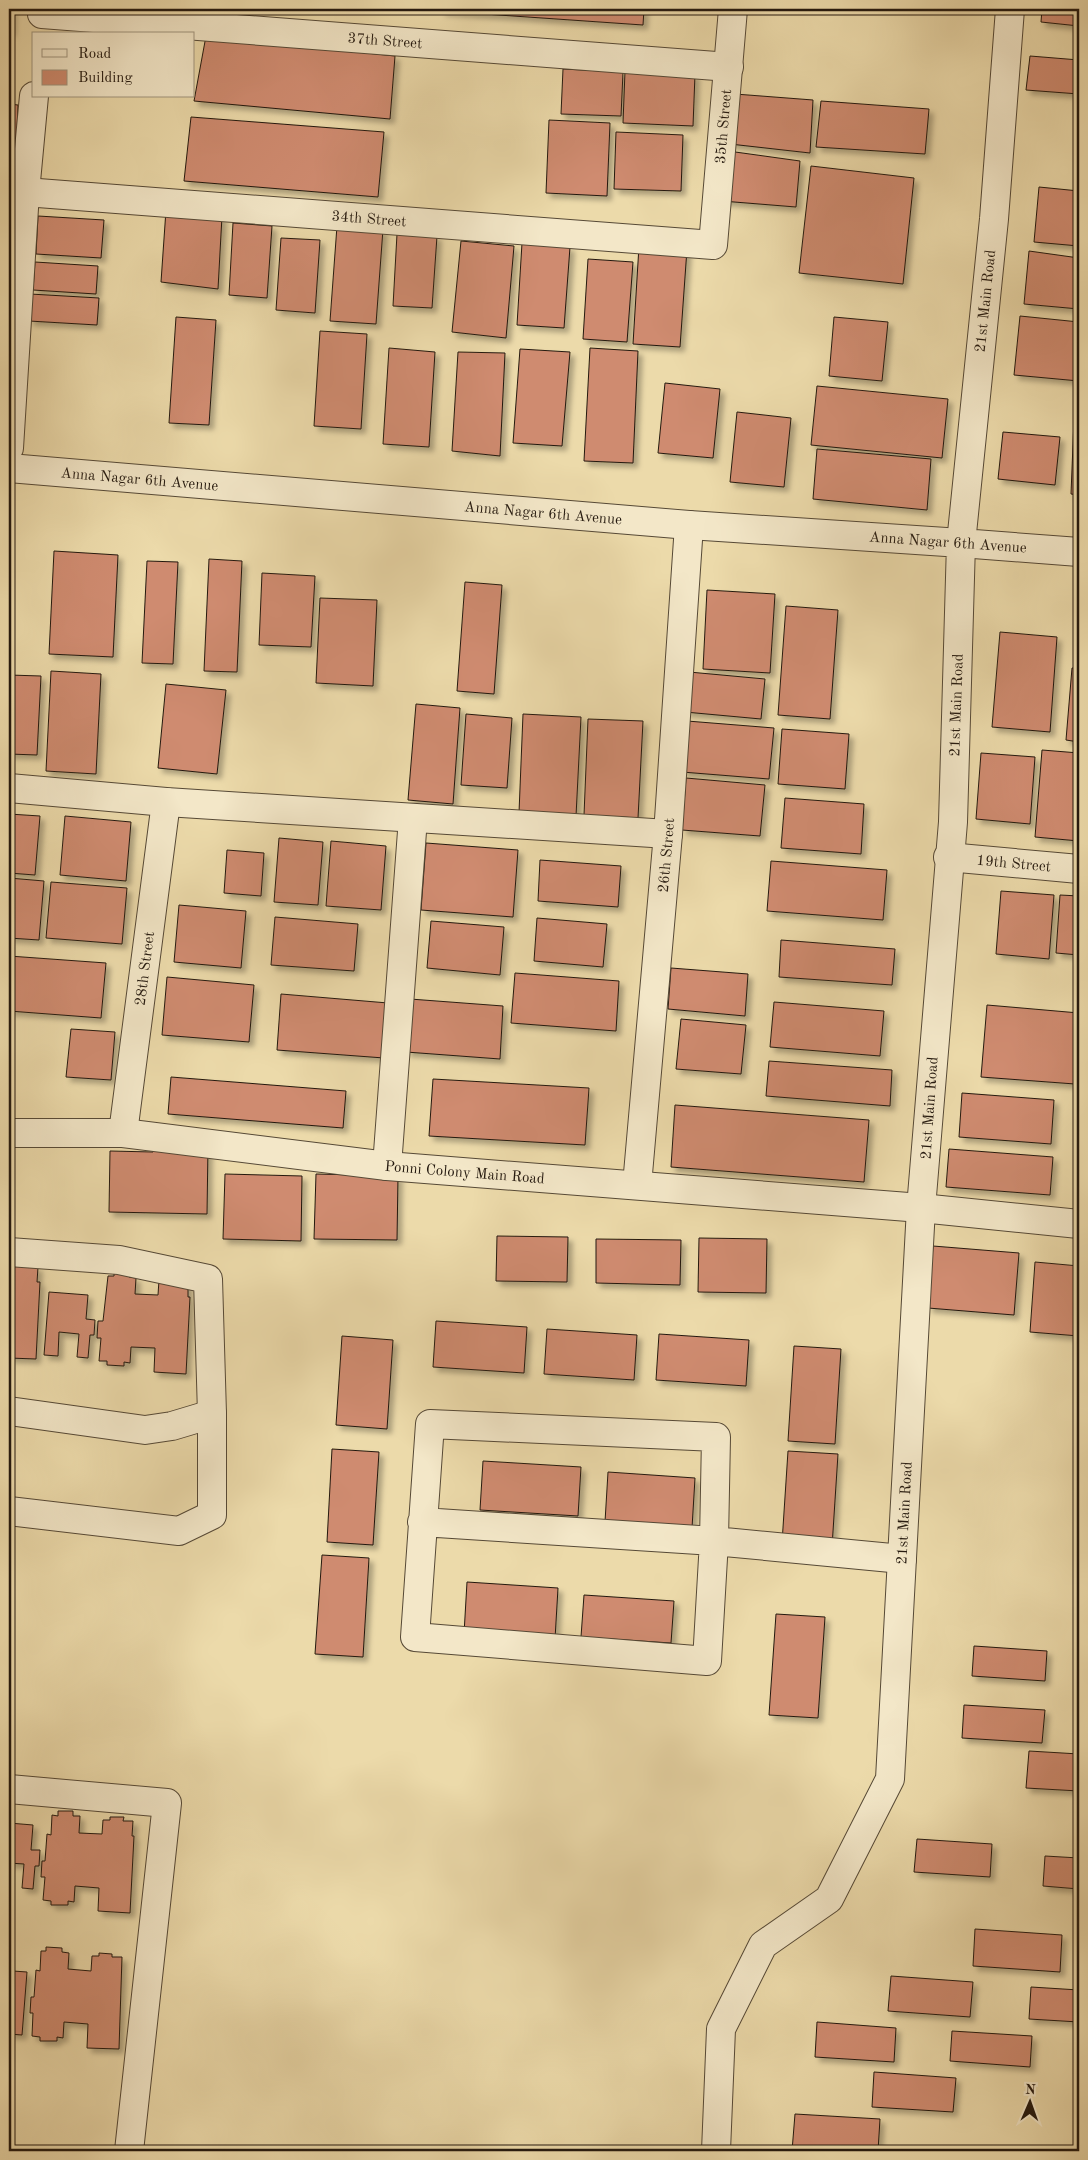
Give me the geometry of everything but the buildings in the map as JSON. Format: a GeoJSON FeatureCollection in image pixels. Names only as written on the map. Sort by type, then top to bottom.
{"type":"FeatureCollection","features":[{"type":"Feature","properties":{"kind":"street","name":"35th Street"},"geometry":{"type":"LineString","coordinates":[[713,245],[733,9]]}},
{"type":"Feature","properties":{"kind":"street","name":"21st Main Road"},"geometry":{"type":"LineString","coordinates":[[716,2151],[721,2029],[763,1945],[830,1899],[890,1779],[921,1208],[948,857],[953,822],[961,543],[994,219],[1010,9]]}},
{"type":"Feature","properties":{"kind":"street","name":"37th Street"},"geometry":{"type":"LineString","coordinates":[[41,19],[729,67]]}},
{"type":"Feature","properties":{"kind":"street"},"geometry":{"type":"LineString","coordinates":[[9,448],[25,192],[34,98]]}},
{"type":"Feature","properties":{"kind":"street","name":"34th Street"},"geometry":{"type":"LineString","coordinates":[[25,192],[713,245]]}},
{"type":"Feature","properties":{"kind":"street","name":"Anna Nagar 6th Avenue"},"geometry":{"type":"LineString","coordinates":[[9,468],[689,525],[1079,552]]}},
{"type":"Feature","properties":{"kind":"street","name":"26th Street"},"geometry":{"type":"LineString","coordinates":[[637,1185],[668,834],[689,525]]}},
{"type":"Feature","properties":{"kind":"street"},"geometry":{"type":"LineString","coordinates":[[9,788],[166,802],[668,834]]}},
{"type":"Feature","properties":{"kind":"street","name":"28th Street"},"geometry":{"type":"LineString","coordinates":[[123,1133],[166,802]]}},
{"type":"Feature","properties":{"kind":"street"},"geometry":{"type":"LineString","coordinates":[[387,1166],[413,818]]}},
{"type":"Feature","properties":{"kind":"street","name":"19th Street"},"geometry":{"type":"LineString","coordinates":[[948,857],[1079,869]]}},
{"type":"Feature","properties":{"kind":"street","name":"Ponni Colony Main Road"},"geometry":{"type":"LineString","coordinates":[[9,1133],[123,1133],[387,1166],[921,1208],[1079,1224]]}},
{"type":"Feature","properties":{"kind":"street"},"geometry":{"type":"LineString","coordinates":[[9,1252],[119,1260],[208,1279],[212,1414],[212,1515],[179,1530],[9,1511]]}},
{"type":"Feature","properties":{"kind":"street"},"geometry":{"type":"LineString","coordinates":[[9,1411],[145,1430],[172,1426],[212,1414]]}},
{"type":"Feature","properties":{"kind":"street"},"geometry":{"type":"LineString","coordinates":[[430,1424],[716,1437],[714,1541],[707,1661],[415,1637],[430,1424]]}},
{"type":"Feature","properties":{"kind":"street"},"geometry":{"type":"LineString","coordinates":[[422,1522],[714,1541],[902,1559]]}},
{"type":"Feature","properties":{"kind":"street"},"geometry":{"type":"LineString","coordinates":[[9,1789],[168,1803],[129,2151]]}}]}
